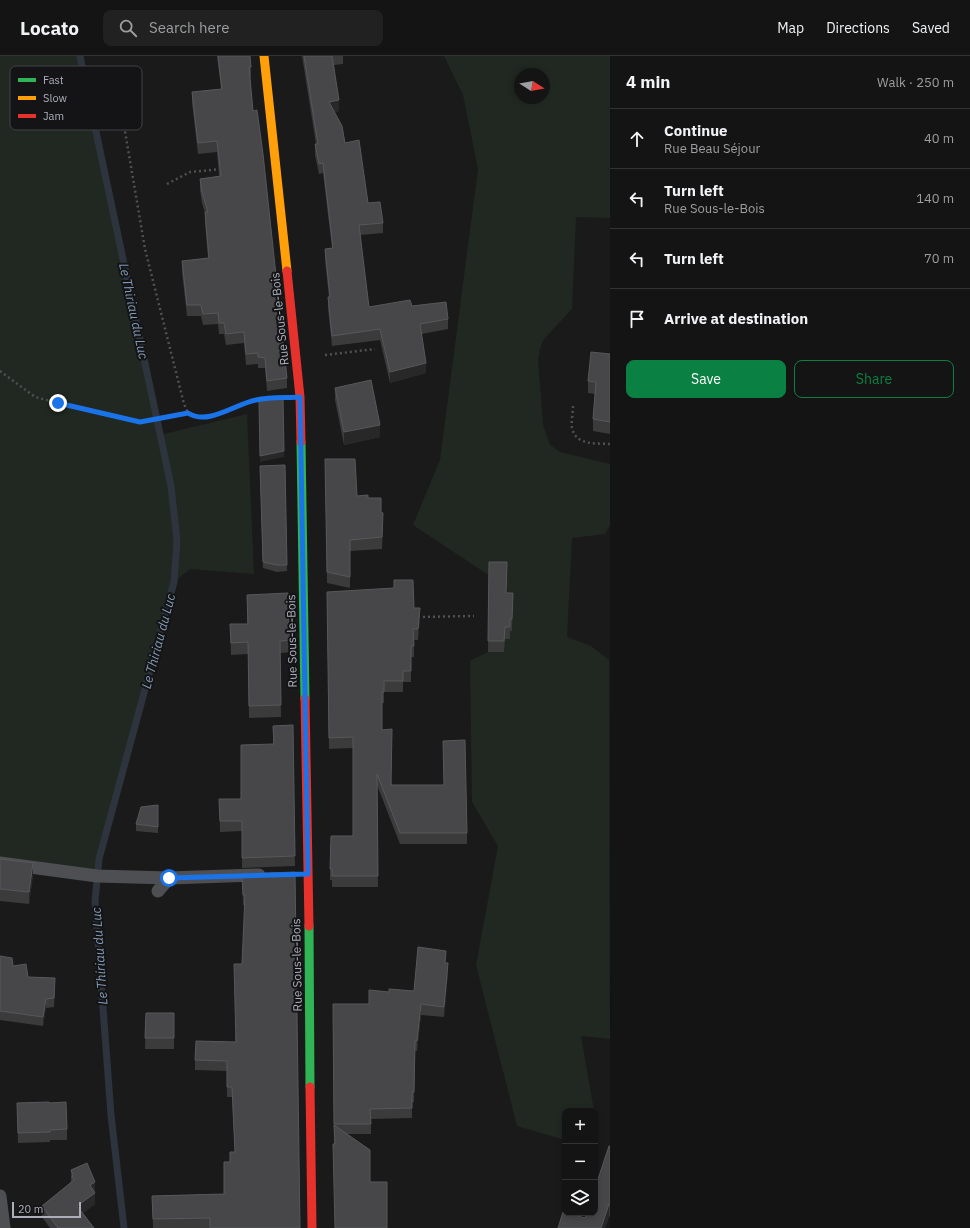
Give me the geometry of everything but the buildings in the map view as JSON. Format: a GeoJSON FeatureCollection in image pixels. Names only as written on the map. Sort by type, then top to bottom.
{"type":"FeatureCollection","features":[{"type":"Feature","properties":{"kind":"street","name":"Rue Sous-le-Bois"},"geometry":{"type":"LineString","coordinates":[[264,56],[300,397],[312,1228]]}},
{"type":"Feature","properties":{"kind":"lane"},"geometry":{"type":"LineString","coordinates":[[0,863],[106,876],[169,878],[270,875]]}},
{"type":"Feature","properties":{"kind":"lane"},"geometry":{"type":"LineString","coordinates":[[293,874],[308,874]]}},
{"type":"Feature","properties":{"kind":"lane"},"geometry":{"type":"LineString","coordinates":[[158,891],[169,878]]}},
{"type":"Feature","properties":{"kind":"lane"},"geometry":{"type":"LineString","coordinates":[[0,1196],[4,1228]]}},
{"type":"Feature","properties":{"kind":"path"},"geometry":{"type":"LineString","coordinates":[[125,130],[145,249],[184,404],[188,413],[194,417],[205,418],[256,400],[270,399]]}},
{"type":"Feature","properties":{"kind":"path"},"geometry":{"type":"LineString","coordinates":[[167,184],[190,172],[229,168]]}},
{"type":"Feature","properties":{"kind":"path"},"geometry":{"type":"LineString","coordinates":[[325,355],[375,349]]}},
{"type":"Feature","properties":{"kind":"path"},"geometry":{"type":"LineString","coordinates":[[0,371],[35,397],[92,412],[140,422],[188,413]]}},
{"type":"Feature","properties":{"kind":"path"},"geometry":{"type":"LineString","coordinates":[[574,406],[572,428],[576,437],[583,442],[610,444]]}},
{"type":"Feature","properties":{"kind":"path"},"geometry":{"type":"LineString","coordinates":[[412,617],[474,616]]}},
{"type":"Feature","properties":{"kind":"shaded area"},"geometry":{"type":"Polygon","coordinates":[[[0,56],[80,56],[82,66],[10,66],[10,130],[96,130],[160,435],[247,414],[254,574],[190,569],[174,582],[99,859],[97,876],[0,863],[0,56]]]}},
{"type":"Feature","properties":{"kind":"shaded area"},"geometry":{"type":"Polygon","coordinates":[[[444,56],[610,56],[610,218],[576,217],[572,309],[544,339],[540,348],[538,360],[543,425],[550,445],[560,452],[610,464],[610,525],[605,534],[572,538],[567,637],[591,646],[609,660],[610,1039],[581,1036],[593,1108],[562,1108],[562,1139],[517,1126],[476,965],[498,846],[472,802],[470,661],[502,645],[505,586],[413,525],[440,460],[478,169],[463,95],[444,56]]]}},
{"type":"Feature","properties":{"kind":"waterway","name":"Le Thiriau du Luc"},"geometry":{"type":"LineString","coordinates":[[80,56],[82,66]]}},
{"type":"Feature","properties":{"kind":"waterway","name":"Le Thiriau du Luc"},"geometry":{"type":"LineString","coordinates":[[96,130],[171,486],[177,541],[174,582],[99,859],[95,901],[111,1115],[124,1228]]}},
{"type":"Feature","properties":{"kind":"traffic: fast"},"geometry":{"type":"LineString","coordinates":[[301,442],[305,699]]}},
{"type":"Feature","properties":{"kind":"traffic: fast"},"geometry":{"type":"LineString","coordinates":[[309,926],[310,1087]]}},
{"type":"Feature","properties":{"kind":"traffic: slow"},"geometry":{"type":"LineString","coordinates":[[264,56],[287,271]]}},
{"type":"Feature","properties":{"kind":"traffic: jam"},"geometry":{"type":"LineString","coordinates":[[287,271],[300,397],[301,442]]}},
{"type":"Feature","properties":{"kind":"traffic: jam"},"geometry":{"type":"LineString","coordinates":[[305,699],[309,926]]}},
{"type":"Feature","properties":{"kind":"traffic: jam"},"geometry":{"type":"LineString","coordinates":[[310,1087],[312,1228]]}},
{"type":"Feature","properties":{"kind":"route"},"geometry":{"type":"LineString","coordinates":[[58,403],[140,422],[188,413],[194,417],[205,418],[256,400],[300,397],[308,874],[169,878]]}}]}
